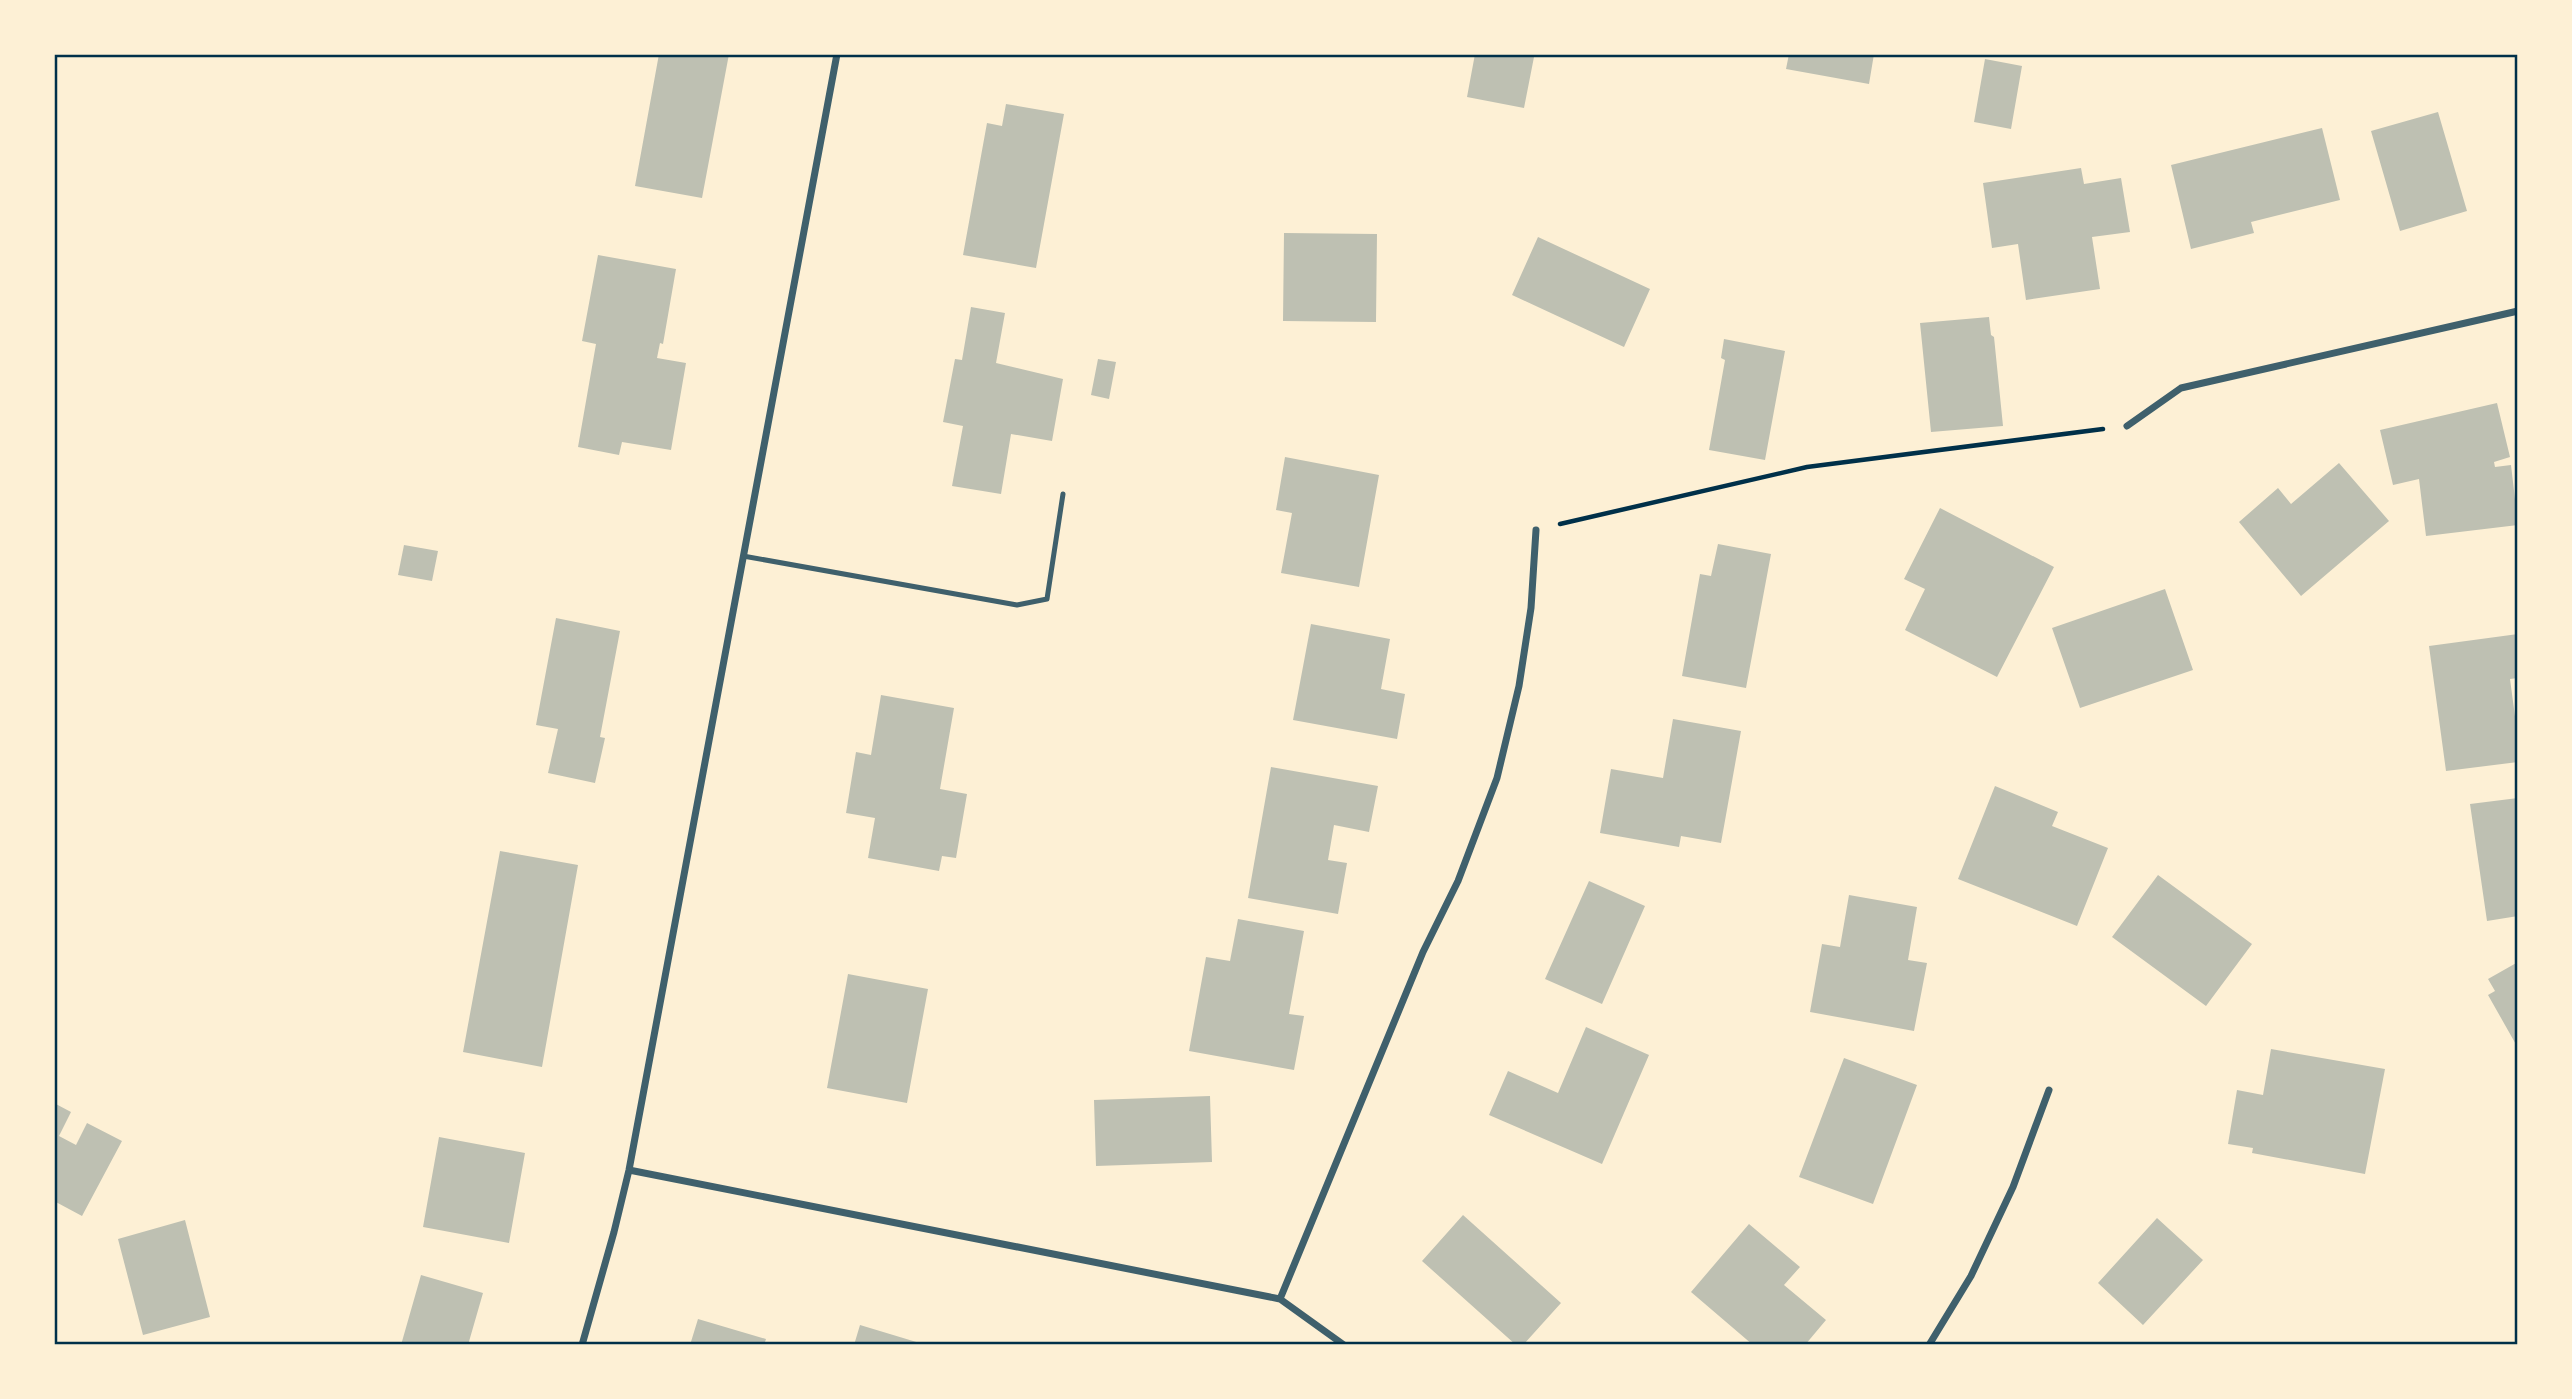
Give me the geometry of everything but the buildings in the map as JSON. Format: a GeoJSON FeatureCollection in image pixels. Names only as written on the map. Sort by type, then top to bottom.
{"type":"FeatureCollection","features":[{"type":"Feature","properties":{"kind":"street"},"geometry":{"type":"LineString","coordinates":[[582,1345],[629,1170],[836,54]]}},
{"type":"Feature","properties":{"kind":"street"},"geometry":{"type":"LineString","coordinates":[[2127,426],[2181,388],[2518,311]]}},
{"type":"Feature","properties":{"kind":"street"},"geometry":{"type":"LineString","coordinates":[[1280,1299],[1423,952],[1458,881],[1497,778],[1519,686],[1531,608],[1536,530]]}},
{"type":"Feature","properties":{"kind":"street"},"geometry":{"type":"LineString","coordinates":[[1929,1345],[1970,1276],[2013,1187],[2049,1090]]}},
{"type":"Feature","properties":{"kind":"street"},"geometry":{"type":"LineString","coordinates":[[629,1170],[1280,1299],[1343,1345]]}},
{"type":"Feature","properties":{"kind":"lane"},"geometry":{"type":"LineString","coordinates":[[743,556],[1017,605],[1047,599],[1063,494]]}},
{"type":"Feature","properties":{"kind":"path"},"geometry":{"type":"LineString","coordinates":[[1536,530],[1807,467],[2127,426]]}}]}
